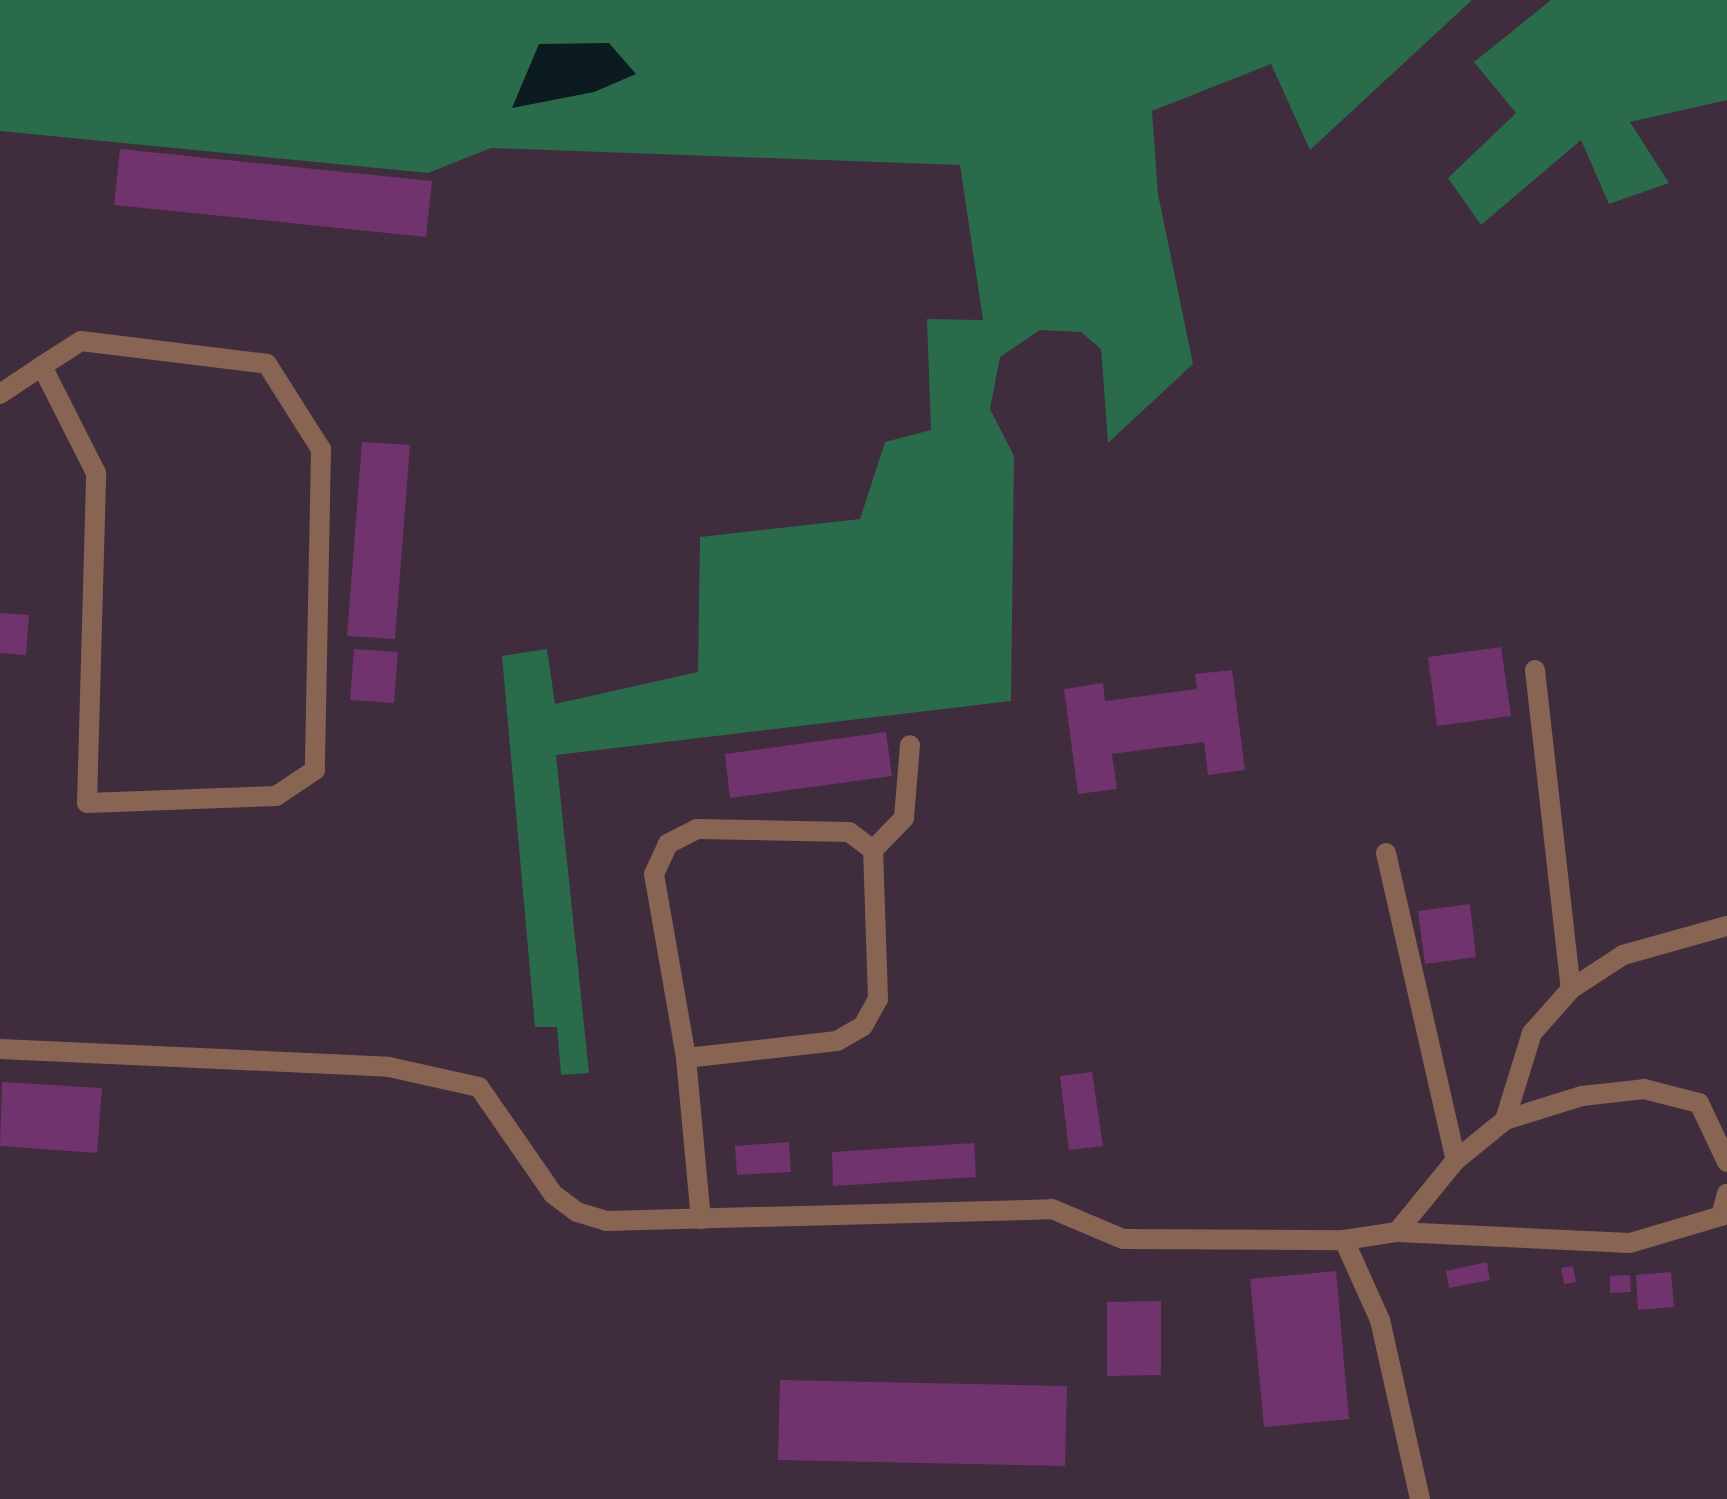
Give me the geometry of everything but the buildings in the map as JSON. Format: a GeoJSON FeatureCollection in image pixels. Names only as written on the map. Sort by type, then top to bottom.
{"type":"FeatureCollection","features":[{"type":"Feature","properties":{"kind":"street"},"geometry":{"type":"LineString","coordinates":[[0,394],[42,366],[81,341],[267,364],[321,449],[315,770],[276,796],[87,803],[96,473],[42,366]]}},
{"type":"Feature","properties":{"kind":"street"},"geometry":{"type":"LineString","coordinates":[[1535,670],[1571,989]]}},
{"type":"Feature","properties":{"kind":"street"},"geometry":{"type":"LineString","coordinates":[[686,1058],[837,1041],[863,1026],[878,999],[873,850],[904,818],[910,745]]}},
{"type":"Feature","properties":{"kind":"street"},"geometry":{"type":"LineString","coordinates":[[701,1219],[686,1058],[654,874],[668,844],[697,829],[849,832],[873,850]]}},
{"type":"Feature","properties":{"kind":"street"},"geometry":{"type":"LineString","coordinates":[[1386,853],[1456,1160]]}},
{"type":"Feature","properties":{"kind":"street"},"geometry":{"type":"LineString","coordinates":[[1505,1120],[1532,1033],[1571,989],[1623,955],[1727,926]]}},
{"type":"Feature","properties":{"kind":"street"},"geometry":{"type":"LineString","coordinates":[[0,1049],[389,1067],[479,1087],[553,1194],[577,1212],[606,1221],[1052,1209],[1123,1239],[1344,1240],[1397,1232],[1630,1243],[1721,1216],[1727,1194]]}},
{"type":"Feature","properties":{"kind":"street"},"geometry":{"type":"LineString","coordinates":[[1397,1232],[1456,1160],[1505,1120],[1582,1096],[1644,1089],[1699,1103],[1727,1162]]}},
{"type":"Feature","properties":{"kind":"street"},"geometry":{"type":"LineString","coordinates":[[1344,1240],[1380,1320],[1420,1499]]}},
{"type":"Feature","properties":{"kind":"green space"},"geometry":{"type":"Polygon","coordinates":[[[0,0],[1472,0],[1310,150],[1271,64],[1152,111],[1158,194],[1193,364],[1108,443],[1101,349],[1081,332],[1040,330],[1000,357],[990,409],[1014,456],[1011,701],[556,755],[589,1073],[561,1075],[557,1027],[535,1027],[502,656],[547,649],[555,704],[698,672],[700,537],[860,519],[885,442],[931,430],[927,319],[983,320],[960,165],[491,148],[428,173],[0,131],[0,0]]]}},
{"type":"Feature","properties":{"kind":"green space"},"geometry":{"type":"Polygon","coordinates":[[[1551,0],[1727,0],[1727,100],[1630,122],[1669,183],[1609,204],[1581,140],[1481,225],[1448,178],[1516,113],[1474,62],[1551,0]]]}},
{"type":"Feature","properties":{"kind":"shaded area"},"geometry":{"type":"Polygon","coordinates":[[[609,43],[636,74],[594,92],[512,108],[539,44],[609,43]]]}}]}
